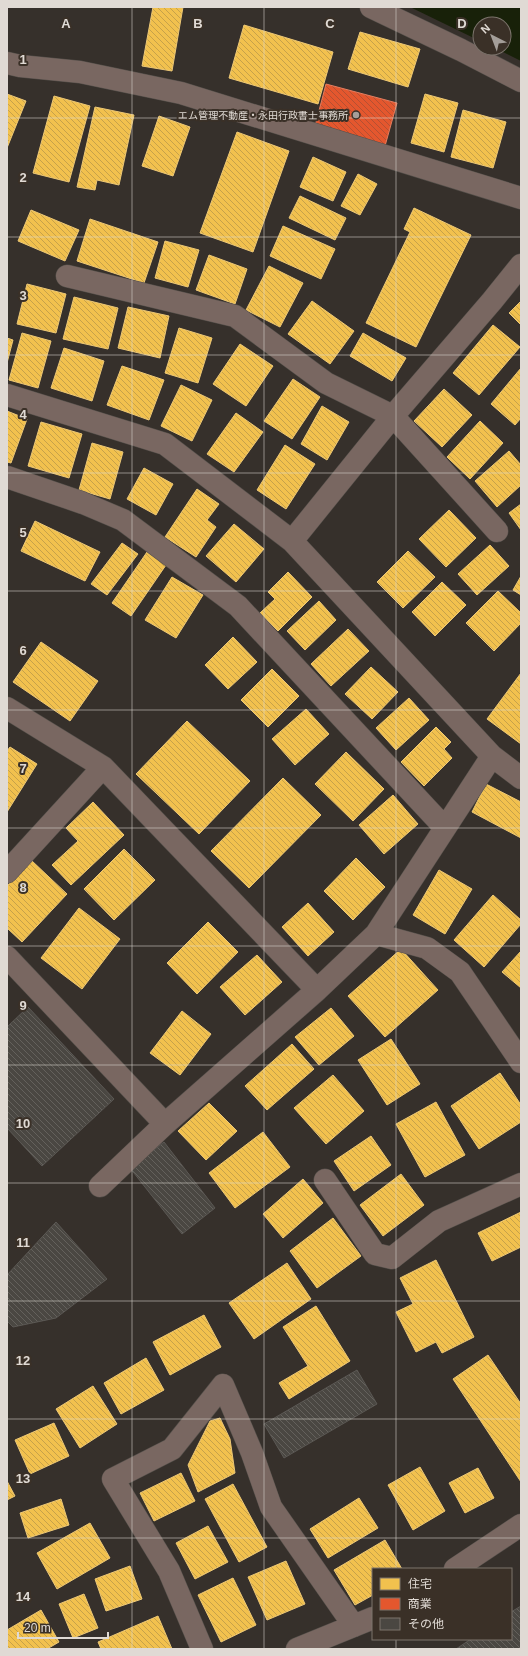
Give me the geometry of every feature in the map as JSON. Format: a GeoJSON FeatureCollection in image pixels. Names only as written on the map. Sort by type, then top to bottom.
{"type":"FeatureCollection","features":[{"type":"Feature","properties":{"kind":"street"},"geometry":{"type":"LineString","coordinates":[[370,7],[461,50],[521,81]]}},
{"type":"Feature","properties":{"kind":"street"},"geometry":{"type":"LineString","coordinates":[[7,63],[20,66],[80,72],[181,93],[521,198]]}},
{"type":"Feature","properties":{"kind":"street"},"geometry":{"type":"LineString","coordinates":[[292,541],[393,416],[521,265]]}},
{"type":"Feature","properties":{"kind":"street"},"geometry":{"type":"LineString","coordinates":[[67,276],[235,316],[326,383],[393,416],[497,531]]}},
{"type":"Feature","properties":{"kind":"street"},"geometry":{"type":"LineString","coordinates":[[7,395],[165,444],[292,541],[492,756],[521,778]]}},
{"type":"Feature","properties":{"kind":"street"},"geometry":{"type":"LineString","coordinates":[[7,477],[83,503],[123,520],[238,606],[445,828]]}},
{"type":"Feature","properties":{"kind":"street"},"geometry":{"type":"LineString","coordinates":[[7,708],[102,767],[317,990]]}},
{"type":"Feature","properties":{"kind":"street"},"geometry":{"type":"LineString","coordinates":[[100,1186],[165,1124],[317,990],[376,934],[492,756]]}},
{"type":"Feature","properties":{"kind":"street"},"geometry":{"type":"LineString","coordinates":[[7,872],[102,767]]}},
{"type":"Feature","properties":{"kind":"street"},"geometry":{"type":"LineString","coordinates":[[376,934],[427,948],[460,972],[521,1062]]}},
{"type":"Feature","properties":{"kind":"street"},"geometry":{"type":"LineString","coordinates":[[7,957],[165,1124]]}},
{"type":"Feature","properties":{"kind":"street"},"geometry":{"type":"LineString","coordinates":[[325,1180],[375,1254],[392,1258],[439,1221],[521,1184]]}},
{"type":"Feature","properties":{"kind":"street"},"geometry":{"type":"LineString","coordinates":[[202,1649],[169,1571],[113,1479],[172,1448],[223,1385],[252,1452],[271,1507],[363,1622],[336,1642],[297,1649]]}},
{"type":"Feature","properties":{"kind":"street"},"geometry":{"type":"LineString","coordinates":[[456,1568],[521,1525]]}},
{"type":"Feature","properties":{"kind":"shaded area"},"geometry":{"type":"Polygon","coordinates":[[[410,7],[521,8],[521,61],[511,56],[512,16],[472,16],[472,37],[410,7]]]}},
{"type":"Feature","properties":{"kind":"building: 住宅"},"geometry":{"type":"Polygon","coordinates":[[[153,7],[183,7],[172,71],[142,66],[153,7]]]}},
{"type":"Feature","properties":{"kind":"building: 住宅"},"geometry":{"type":"Polygon","coordinates":[[[244,25],[333,52],[318,104],[229,78],[244,25]]]}},
{"type":"Feature","properties":{"kind":"building: 住宅"},"geometry":{"type":"Polygon","coordinates":[[[360,32],[420,49],[408,87],[348,69],[360,32]]]}},
{"type":"Feature","properties":{"kind":"building: 住宅"},"geometry":{"type":"Polygon","coordinates":[[[7,94],[26,101],[7,148],[7,94]]]}},
{"type":"Feature","properties":{"kind":"building: 住宅"},"geometry":{"type":"Polygon","coordinates":[[[425,94],[458,103],[444,152],[411,143],[425,94]]]}},
{"type":"Feature","properties":{"kind":"building: 住宅"},"geometry":{"type":"Polygon","coordinates":[[[54,96],[90,106],[69,182],[33,173],[54,96]]]}},
{"type":"Feature","properties":{"kind":"building: 住宅"},"geometry":{"type":"Polygon","coordinates":[[[95,107],[134,115],[119,185],[97,180],[95,190],[77,187],[95,107]]]}},
{"type":"Feature","properties":{"kind":"building: 住宅"},"geometry":{"type":"Polygon","coordinates":[[[463,110],[506,122],[493,168],[451,157],[463,110]]]}},
{"type":"Feature","properties":{"kind":"building: 住宅"},"geometry":{"type":"Polygon","coordinates":[[[159,116],[190,127],[173,176],[142,166],[159,116]]]}},
{"type":"Feature","properties":{"kind":"building: 住宅"},"geometry":{"type":"Polygon","coordinates":[[[237,132],[289,151],[253,252],[200,233],[237,132]]]}},
{"type":"Feature","properties":{"kind":"building: 住宅"},"geometry":{"type":"Polygon","coordinates":[[[313,157],[346,172],[333,201],[300,187],[313,157]]]}},
{"type":"Feature","properties":{"kind":"building: 住宅"},"geometry":{"type":"Polygon","coordinates":[[[358,174],[377,184],[360,215],[341,206],[358,174]]]}},
{"type":"Feature","properties":{"kind":"building: 住宅"},"geometry":{"type":"Polygon","coordinates":[[[300,196],[346,218],[335,240],[289,218],[300,196]]]}},
{"type":"Feature","properties":{"kind":"building: 住宅"},"geometry":{"type":"Polygon","coordinates":[[[414,208],[471,235],[416,347],[366,323],[410,232],[404,229],[414,208]]]}},
{"type":"Feature","properties":{"kind":"building: 住宅"},"geometry":{"type":"Polygon","coordinates":[[[31,210],[79,230],[65,261],[18,241],[31,210]]]}},
{"type":"Feature","properties":{"kind":"building: 住宅"},"geometry":{"type":"Polygon","coordinates":[[[90,219],[158,242],[144,283],[77,261],[90,219]]]}},
{"type":"Feature","properties":{"kind":"building: 住宅"},"geometry":{"type":"Polygon","coordinates":[[[283,226],[335,249],[321,279],[270,256],[283,226]]]}},
{"type":"Feature","properties":{"kind":"building: 住宅"},"geometry":{"type":"Polygon","coordinates":[[[165,241],[199,250],[188,287],[155,278],[165,241]]]}},
{"type":"Feature","properties":{"kind":"building: 住宅"},"geometry":{"type":"Polygon","coordinates":[[[209,255],[247,269],[235,304],[196,290],[209,255]]]}},
{"type":"Feature","properties":{"kind":"building: 住宅"},"geometry":{"type":"Polygon","coordinates":[[[269,266],[303,283],[280,327],[246,310],[269,266]]]}},
{"type":"Feature","properties":{"kind":"building: 住宅"},"geometry":{"type":"Polygon","coordinates":[[[27,284],[66,294],[56,333],[17,324],[27,284]]]}},
{"type":"Feature","properties":{"kind":"building: 住宅"},"geometry":{"type":"Polygon","coordinates":[[[74,297],[118,308],[108,349],[63,339],[74,297]]]}},
{"type":"Feature","properties":{"kind":"building: 住宅"},"geometry":{"type":"Polygon","coordinates":[[[312,301],[354,331],[330,364],[288,334],[312,301]]]}},
{"type":"Feature","properties":{"kind":"building: 住宅"},"geometry":{"type":"Polygon","coordinates":[[[521,301],[521,325],[509,313],[521,301]]]}},
{"type":"Feature","properties":{"kind":"building: 住宅"},"geometry":{"type":"Polygon","coordinates":[[[128,307],[169,316],[160,358],[118,348],[128,307]]]}},
{"type":"Feature","properties":{"kind":"building: 住宅"},"geometry":{"type":"Polygon","coordinates":[[[493,325],[520,347],[479,395],[453,373],[493,325]]]}},
{"type":"Feature","properties":{"kind":"building: 住宅"},"geometry":{"type":"Polygon","coordinates":[[[179,328],[212,338],[198,383],[165,373],[179,328]]]}},
{"type":"Feature","properties":{"kind":"building: 住宅"},"geometry":{"type":"Polygon","coordinates":[[[22,333],[51,341],[38,388],[9,380],[22,333]]]}},
{"type":"Feature","properties":{"kind":"building: 住宅"},"geometry":{"type":"Polygon","coordinates":[[[363,333],[406,358],[392,381],[350,356],[363,333]]]}},
{"type":"Feature","properties":{"kind":"building: 住宅"},"geometry":{"type":"Polygon","coordinates":[[[7,338],[13,340],[7,363],[7,338]]]}},
{"type":"Feature","properties":{"kind":"building: 住宅"},"geometry":{"type":"Polygon","coordinates":[[[240,344],[273,366],[246,406],[213,384],[240,344]]]}},
{"type":"Feature","properties":{"kind":"building: 住宅"},"geometry":{"type":"Polygon","coordinates":[[[64,348],[104,361],[92,401],[51,388],[64,348]]]}},
{"type":"Feature","properties":{"kind":"building: 住宅"},"geometry":{"type":"Polygon","coordinates":[[[122,366],[164,380],[149,420],[107,405],[122,366]]]}},
{"type":"Feature","properties":{"kind":"building: 住宅"},"geometry":{"type":"Polygon","coordinates":[[[521,368],[521,418],[515,425],[491,404],[521,368]]]}},
{"type":"Feature","properties":{"kind":"building: 住宅"},"geometry":{"type":"Polygon","coordinates":[[[293,379],[320,397],[292,439],[264,421],[293,379]]]}},
{"type":"Feature","properties":{"kind":"building: 住宅"},"geometry":{"type":"Polygon","coordinates":[[[181,385],[212,400],[192,441],[161,426],[181,385]]]}},
{"type":"Feature","properties":{"kind":"building: 住宅"},"geometry":{"type":"Polygon","coordinates":[[[444,389],[472,415],[442,447],[414,421],[444,389]]]}},
{"type":"Feature","properties":{"kind":"building: 住宅"},"geometry":{"type":"Polygon","coordinates":[[[322,406],[349,422],[327,460],[301,444],[322,406]]]}},
{"type":"Feature","properties":{"kind":"building: 住宅"},"geometry":{"type":"Polygon","coordinates":[[[7,411],[27,419],[11,463],[7,462],[7,411]]]}},
{"type":"Feature","properties":{"kind":"building: 住宅"},"geometry":{"type":"Polygon","coordinates":[[[236,413],[263,432],[234,472],[207,454],[236,413]]]}},
{"type":"Feature","properties":{"kind":"building: 住宅"},"geometry":{"type":"Polygon","coordinates":[[[480,421],[503,443],[470,479],[447,457],[480,421]]]}},
{"type":"Feature","properties":{"kind":"building: 住宅"},"geometry":{"type":"Polygon","coordinates":[[[41,422],[82,434],[69,478],[28,466],[41,422]]]}},
{"type":"Feature","properties":{"kind":"building: 住宅"},"geometry":{"type":"Polygon","coordinates":[[[92,443],[123,452],[110,499],[79,490],[92,443]]]}},
{"type":"Feature","properties":{"kind":"building: 住宅"},"geometry":{"type":"Polygon","coordinates":[[[285,445],[315,464],[286,509],[257,490],[285,445]]]}},
{"type":"Feature","properties":{"kind":"building: 住宅"},"geometry":{"type":"Polygon","coordinates":[[[509,451],[521,465],[521,485],[497,507],[475,481],[509,451]]]}},
{"type":"Feature","properties":{"kind":"building: 住宅"},"geometry":{"type":"Polygon","coordinates":[[[144,468],[173,484],[156,515],[127,499],[144,468]]]}},
{"type":"Feature","properties":{"kind":"building: 住宅"},"geometry":{"type":"Polygon","coordinates":[[[197,489],[219,504],[207,520],[216,527],[196,557],[165,537],[197,489]]]}},
{"type":"Feature","properties":{"kind":"building: 住宅"},"geometry":{"type":"Polygon","coordinates":[[[521,504],[521,530],[509,513],[521,504]]]}},
{"type":"Feature","properties":{"kind":"building: 住宅"},"geometry":{"type":"Polygon","coordinates":[[[449,510],[476,538],[446,567],[419,539],[449,510]]]}},
{"type":"Feature","properties":{"kind":"building: 住宅"},"geometry":{"type":"Polygon","coordinates":[[[35,521],[100,552],[85,581],[21,551],[35,521]]]}},
{"type":"Feature","properties":{"kind":"building: 住宅"},"geometry":{"type":"Polygon","coordinates":[[[234,524],[264,549],[236,582],[206,556],[234,524]]]}},
{"type":"Feature","properties":{"kind":"building: 住宅"},"geometry":{"type":"Polygon","coordinates":[[[122,543],[138,554],[107,595],[91,584],[122,543]]]}},
{"type":"Feature","properties":{"kind":"building: 住宅"},"geometry":{"type":"Polygon","coordinates":[[[490,545],[509,566],[477,595],[458,574],[490,545]]]}},
{"type":"Feature","properties":{"kind":"building: 住宅"},"geometry":{"type":"Polygon","coordinates":[[[408,551],[435,577],[403,608],[377,582],[408,551]]]}},
{"type":"Feature","properties":{"kind":"building: 住宅"},"geometry":{"type":"Polygon","coordinates":[[[147,552],[166,565],[131,616],[112,603],[147,552]]]}},
{"type":"Feature","properties":{"kind":"building: 住宅"},"geometry":{"type":"Polygon","coordinates":[[[288,572],[312,597],[278,631],[260,613],[275,599],[268,592],[288,572]]]}},
{"type":"Feature","properties":{"kind":"building: 住宅"},"geometry":{"type":"Polygon","coordinates":[[[521,576],[521,595],[513,590],[521,576]]]}},
{"type":"Feature","properties":{"kind":"building: 住宅"},"geometry":{"type":"Polygon","coordinates":[[[172,577],[203,595],[176,638],[145,620],[172,577]]]}},
{"type":"Feature","properties":{"kind":"building: 住宅"},"geometry":{"type":"Polygon","coordinates":[[[442,582],[466,605],[435,636],[412,612],[442,582]]]}},
{"type":"Feature","properties":{"kind":"building: 住宅"},"geometry":{"type":"Polygon","coordinates":[[[498,591],[521,613],[521,623],[494,651],[466,623],[498,591]]]}},
{"type":"Feature","properties":{"kind":"building: 住宅"},"geometry":{"type":"Polygon","coordinates":[[[319,601],[336,620],[305,650],[287,631],[319,601]]]}},
{"type":"Feature","properties":{"kind":"building: 住宅"},"geometry":{"type":"Polygon","coordinates":[[[348,629],[369,651],[331,686],[311,664],[348,629]]]}},
{"type":"Feature","properties":{"kind":"building: 住宅"},"geometry":{"type":"Polygon","coordinates":[[[233,637],[257,662],[228,689],[205,665],[233,637]]]}},
{"type":"Feature","properties":{"kind":"building: 住宅"},"geometry":{"type":"Polygon","coordinates":[[[41,642],[98,681],[70,721],[13,682],[41,642]]]}},
{"type":"Feature","properties":{"kind":"building: 住宅"},"geometry":{"type":"Polygon","coordinates":[[[371,667],[398,692],[372,719],[345,694],[371,667]]]}},
{"type":"Feature","properties":{"kind":"building: 住宅"},"geometry":{"type":"Polygon","coordinates":[[[272,669],[299,696],[268,727],[241,700],[272,669]]]}},
{"type":"Feature","properties":{"kind":"building: 住宅"},"geometry":{"type":"Polygon","coordinates":[[[521,673],[521,744],[487,719],[521,673]]]}},
{"type":"Feature","properties":{"kind":"building: 住宅"},"geometry":{"type":"Polygon","coordinates":[[[409,698],[429,720],[396,750],[376,728],[409,698]]]}},
{"type":"Feature","properties":{"kind":"building: 住宅"},"geometry":{"type":"Polygon","coordinates":[[[306,709],[329,734],[295,765],[272,739],[306,709]]]}},
{"type":"Feature","properties":{"kind":"building: 住宅"},"geometry":{"type":"Polygon","coordinates":[[[187,721],[250,781],[199,834],[136,774],[187,721]]]}},
{"type":"Feature","properties":{"kind":"building: 住宅"},"geometry":{"type":"Polygon","coordinates":[[[436,727],[451,742],[444,749],[452,758],[424,786],[401,762],[436,727]]]}},
{"type":"Feature","properties":{"kind":"building: 住宅"},"geometry":{"type":"Polygon","coordinates":[[[10,747],[37,764],[7,812],[7,751],[10,747]]]}},
{"type":"Feature","properties":{"kind":"building: 住宅"},"geometry":{"type":"Polygon","coordinates":[[[346,752],[384,789],[353,821],[315,784],[346,752]]]}},
{"type":"Feature","properties":{"kind":"building: 住宅"},"geometry":{"type":"Polygon","coordinates":[[[283,778],[321,815],[249,888],[211,851],[283,778]]]}},
{"type":"Feature","properties":{"kind":"building: 住宅"},"geometry":{"type":"Polygon","coordinates":[[[486,784],[521,802],[521,838],[472,812],[486,784]]]}},
{"type":"Feature","properties":{"kind":"building: 住宅"},"geometry":{"type":"Polygon","coordinates":[[[393,795],[418,824],[384,854],[359,825],[393,795]]]}},
{"type":"Feature","properties":{"kind":"building: 住宅"},"geometry":{"type":"Polygon","coordinates":[[[93,802],[124,835],[71,885],[52,865],[78,841],[66,828],[93,802]]]}},
{"type":"Feature","properties":{"kind":"building: 住宅"},"geometry":{"type":"Polygon","coordinates":[[[124,849],[155,880],[114,920],[84,889],[124,849]]]}},
{"type":"Feature","properties":{"kind":"building: 住宅"},"geometry":{"type":"Polygon","coordinates":[[[356,858],[385,887],[353,920],[324,891],[356,858]]]}},
{"type":"Feature","properties":{"kind":"building: 住宅"},"geometry":{"type":"Polygon","coordinates":[[[31,860],[67,894],[22,942],[7,928],[7,886],[31,860]]]}},
{"type":"Feature","properties":{"kind":"building: 住宅"},"geometry":{"type":"Polygon","coordinates":[[[439,870],[472,889],[445,934],[413,915],[439,870]]]}},
{"type":"Feature","properties":{"kind":"building: 住宅"},"geometry":{"type":"Polygon","coordinates":[[[493,895],[521,920],[521,924],[484,967],[454,940],[493,895]]]}},
{"type":"Feature","properties":{"kind":"building: 住宅"},"geometry":{"type":"Polygon","coordinates":[[[308,903],[334,932],[308,956],[282,927],[308,903]]]}},
{"type":"Feature","properties":{"kind":"building: 住宅"},"geometry":{"type":"Polygon","coordinates":[[[79,908],[120,939],[82,989],[41,958],[79,908]]]}},
{"type":"Feature","properties":{"kind":"building: 住宅"},"geometry":{"type":"Polygon","coordinates":[[[208,922],[238,952],[197,994],[167,963],[208,922]]]}},
{"type":"Feature","properties":{"kind":"building: 住宅"},"geometry":{"type":"Polygon","coordinates":[[[401,949],[438,990],[385,1037],[348,996],[401,949]]]}},
{"type":"Feature","properties":{"kind":"building: 住宅"},"geometry":{"type":"Polygon","coordinates":[[[521,951],[521,988],[502,972],[521,951]]]}},
{"type":"Feature","properties":{"kind":"building: 住宅"},"geometry":{"type":"Polygon","coordinates":[[[257,955],[282,982],[245,1015],[220,987],[257,955]]]}},
{"type":"Feature","properties":{"kind":"building: 住宅"},"geometry":{"type":"Polygon","coordinates":[[[331,1008],[354,1036],[319,1065],[295,1037],[331,1008]]]}},
{"type":"Feature","properties":{"kind":"building: 住宅"},"geometry":{"type":"Polygon","coordinates":[[[182,1011],[211,1034],[180,1075],[150,1053],[182,1011]]]}},
{"type":"Feature","properties":{"kind":"building: 住宅"},"geometry":{"type":"Polygon","coordinates":[[[391,1039],[420,1084],[387,1105],[358,1060],[391,1039]]]}},
{"type":"Feature","properties":{"kind":"building: 住宅"},"geometry":{"type":"Polygon","coordinates":[[[292,1044],[314,1069],[267,1110],[245,1086],[292,1044]]]}},
{"type":"Feature","properties":{"kind":"building: 住宅"},"geometry":{"type":"Polygon","coordinates":[[[500,1073],[521,1105],[521,1122],[479,1149],[451,1106],[500,1073]]]}},
{"type":"Feature","properties":{"kind":"building: 住宅"},"geometry":{"type":"Polygon","coordinates":[[[333,1075],[364,1111],[326,1144],[294,1108],[333,1075]]]}},
{"type":"Feature","properties":{"kind":"building: 住宅"},"geometry":{"type":"Polygon","coordinates":[[[436,1102],[465,1155],[425,1177],[396,1124],[436,1102]]]}},
{"type":"Feature","properties":{"kind":"building: 住宅"},"geometry":{"type":"Polygon","coordinates":[[[209,1103],[237,1131],[206,1160],[178,1131],[209,1103]]]}},
{"type":"Feature","properties":{"kind":"building: 住宅"},"geometry":{"type":"Polygon","coordinates":[[[263,1132],[290,1167],[235,1208],[209,1173],[263,1132]]]}},
{"type":"Feature","properties":{"kind":"building: 住宅"},"geometry":{"type":"Polygon","coordinates":[[[371,1136],[391,1165],[354,1191],[334,1161],[371,1136]]]}},
{"type":"Feature","properties":{"kind":"building: 住宅"},"geometry":{"type":"Polygon","coordinates":[[[401,1174],[424,1205],[383,1236],[360,1205],[401,1174]]]}},
{"type":"Feature","properties":{"kind":"building: 住宅"},"geometry":{"type":"Polygon","coordinates":[[[303,1179],[323,1203],[283,1238],[263,1214],[303,1179]]]}},
{"type":"Feature","properties":{"kind":"building: 住宅"},"geometry":{"type":"Polygon","coordinates":[[[521,1212],[521,1247],[492,1261],[478,1233],[521,1212]]]}},
{"type":"Feature","properties":{"kind":"building: 住宅"},"geometry":{"type":"Polygon","coordinates":[[[333,1218],[361,1256],[317,1288],[290,1251],[333,1218]]]}},
{"type":"Feature","properties":{"kind":"building: 住宅"},"geometry":{"type":"Polygon","coordinates":[[[436,1260],[474,1337],[442,1353],[436,1342],[416,1352],[396,1312],[413,1304],[400,1278],[436,1260]]]}},
{"type":"Feature","properties":{"kind":"building: 住宅"},"geometry":{"type":"Polygon","coordinates":[[[287,1263],[311,1299],[254,1339],[229,1303],[287,1263]]]}},
{"type":"Feature","properties":{"kind":"building: 住宅"},"geometry":{"type":"Polygon","coordinates":[[[316,1306],[350,1361],[289,1399],[279,1383],[308,1366],[283,1327],[316,1306]]]}},
{"type":"Feature","properties":{"kind":"building: 住宅"},"geometry":{"type":"Polygon","coordinates":[[[204,1315],[221,1347],[170,1375],[153,1342],[204,1315]]]}},
{"type":"Feature","properties":{"kind":"building: 住宅"},"geometry":{"type":"Polygon","coordinates":[[[488,1355],[521,1404],[521,1482],[453,1379],[488,1355]]]}},
{"type":"Feature","properties":{"kind":"building: 住宅"},"geometry":{"type":"Polygon","coordinates":[[[146,1358],[164,1390],[121,1414],[104,1383],[146,1358]]]}},
{"type":"Feature","properties":{"kind":"building: 住宅"},"geometry":{"type":"Polygon","coordinates":[[[93,1386],[117,1424],[80,1448],[56,1409],[93,1386]]]}},
{"type":"Feature","properties":{"kind":"building: 住宅"},"geometry":{"type":"Polygon","coordinates":[[[220,1418],[230,1439],[235,1473],[198,1492],[188,1465],[210,1421],[220,1418]]]}},
{"type":"Feature","properties":{"kind":"building: 住宅"},"geometry":{"type":"Polygon","coordinates":[[[54,1423],[69,1456],[30,1474],[15,1440],[54,1423]]]}},
{"type":"Feature","properties":{"kind":"building: 住宅"},"geometry":{"type":"Polygon","coordinates":[[[420,1467],[445,1511],[413,1530],[388,1485],[420,1467]]]}},
{"type":"Feature","properties":{"kind":"building: 住宅"},"geometry":{"type":"Polygon","coordinates":[[[478,1468],[494,1498],[465,1513],[449,1483],[478,1468]]]}},
{"type":"Feature","properties":{"kind":"building: 住宅"},"geometry":{"type":"Polygon","coordinates":[[[181,1473],[195,1501],[154,1521],[140,1493],[181,1473]]]}},
{"type":"Feature","properties":{"kind":"building: 住宅"},"geometry":{"type":"Polygon","coordinates":[[[7,1481],[15,1496],[7,1500],[7,1481]]]}},
{"type":"Feature","properties":{"kind":"building: 住宅"},"geometry":{"type":"Polygon","coordinates":[[[233,1484],[267,1547],[239,1562],[205,1499],[233,1484]]]}},
{"type":"Feature","properties":{"kind":"building: 住宅"},"geometry":{"type":"Polygon","coordinates":[[[359,1498],[378,1528],[328,1558],[310,1529],[359,1498]]]}},
{"type":"Feature","properties":{"kind":"building: 住宅"},"geometry":{"type":"Polygon","coordinates":[[[61,1499],[69,1525],[28,1538],[20,1513],[61,1499]]]}},
{"type":"Feature","properties":{"kind":"building: 住宅"},"geometry":{"type":"Polygon","coordinates":[[[90,1523],[110,1558],[57,1589],[37,1553],[90,1523]]]}},
{"type":"Feature","properties":{"kind":"building: 住宅"},"geometry":{"type":"Polygon","coordinates":[[[208,1526],[228,1562],[195,1579],[176,1543],[208,1526]]]}},
{"type":"Feature","properties":{"kind":"building: 住宅"},"geometry":{"type":"Polygon","coordinates":[[[385,1540],[401,1568],[372,1568],[372,1596],[355,1605],[334,1570],[385,1540]]]}},
{"type":"Feature","properties":{"kind":"building: 住宅"},"geometry":{"type":"Polygon","coordinates":[[[286,1561],[305,1604],[267,1620],[248,1577],[286,1561]]]}},
{"type":"Feature","properties":{"kind":"building: 住宅"},"geometry":{"type":"Polygon","coordinates":[[[130,1566],[142,1599],[106,1611],[95,1579],[130,1566]]]}},
{"type":"Feature","properties":{"kind":"building: 住宅"},"geometry":{"type":"Polygon","coordinates":[[[233,1578],[256,1625],[221,1642],[198,1595],[233,1578]]]}},
{"type":"Feature","properties":{"kind":"building: 住宅"},"geometry":{"type":"Polygon","coordinates":[[[84,1594],[98,1628],[73,1638],[59,1604],[84,1594]]]}},
{"type":"Feature","properties":{"kind":"building: 住宅"},"geometry":{"type":"Polygon","coordinates":[[[41,1610],[59,1642],[47,1649],[7,1649],[7,1630],[41,1610]]]}},
{"type":"Feature","properties":{"kind":"building: 住宅"},"geometry":{"type":"Polygon","coordinates":[[[158,1616],[172,1649],[101,1649],[98,1642],[158,1616]]]}},
{"type":"Feature","properties":{"kind":"building: 商業","name":"エム管理不動産・永田行政書士事務所"},"geometry":{"type":"Polygon","coordinates":[[[326,84],[397,103],[385,146],[315,126],[326,84]]]}},
{"type":"Feature","properties":{"kind":"building: その他"},"geometry":{"type":"Polygon","coordinates":[[[28,1007],[114,1099],[42,1166],[7,1128],[7,1027],[28,1007]]]}},
{"type":"Feature","properties":{"kind":"building: その他"},"geometry":{"type":"Polygon","coordinates":[[[164,1142],[215,1208],[182,1234],[130,1168],[164,1142]]]}},
{"type":"Feature","properties":{"kind":"building: その他"},"geometry":{"type":"Polygon","coordinates":[[[56,1222],[107,1279],[56,1318],[13,1327],[7,1321],[7,1275],[56,1222]]]}},
{"type":"Feature","properties":{"kind":"building: その他"},"geometry":{"type":"Polygon","coordinates":[[[357,1370],[377,1404],[284,1458],[264,1424],[357,1370]]]}},
{"type":"Feature","properties":{"kind":"building: その他"},"geometry":{"type":"Polygon","coordinates":[[[521,1606],[521,1649],[456,1649],[470,1640],[512,1640],[512,1611],[521,1606]]]}},
{"type":"Feature","properties":{"kind":"place","name":"エム管理不動産・永田行政書士事務所"},"geometry":{"type":"Point","coordinates":[356,115]}}]}
